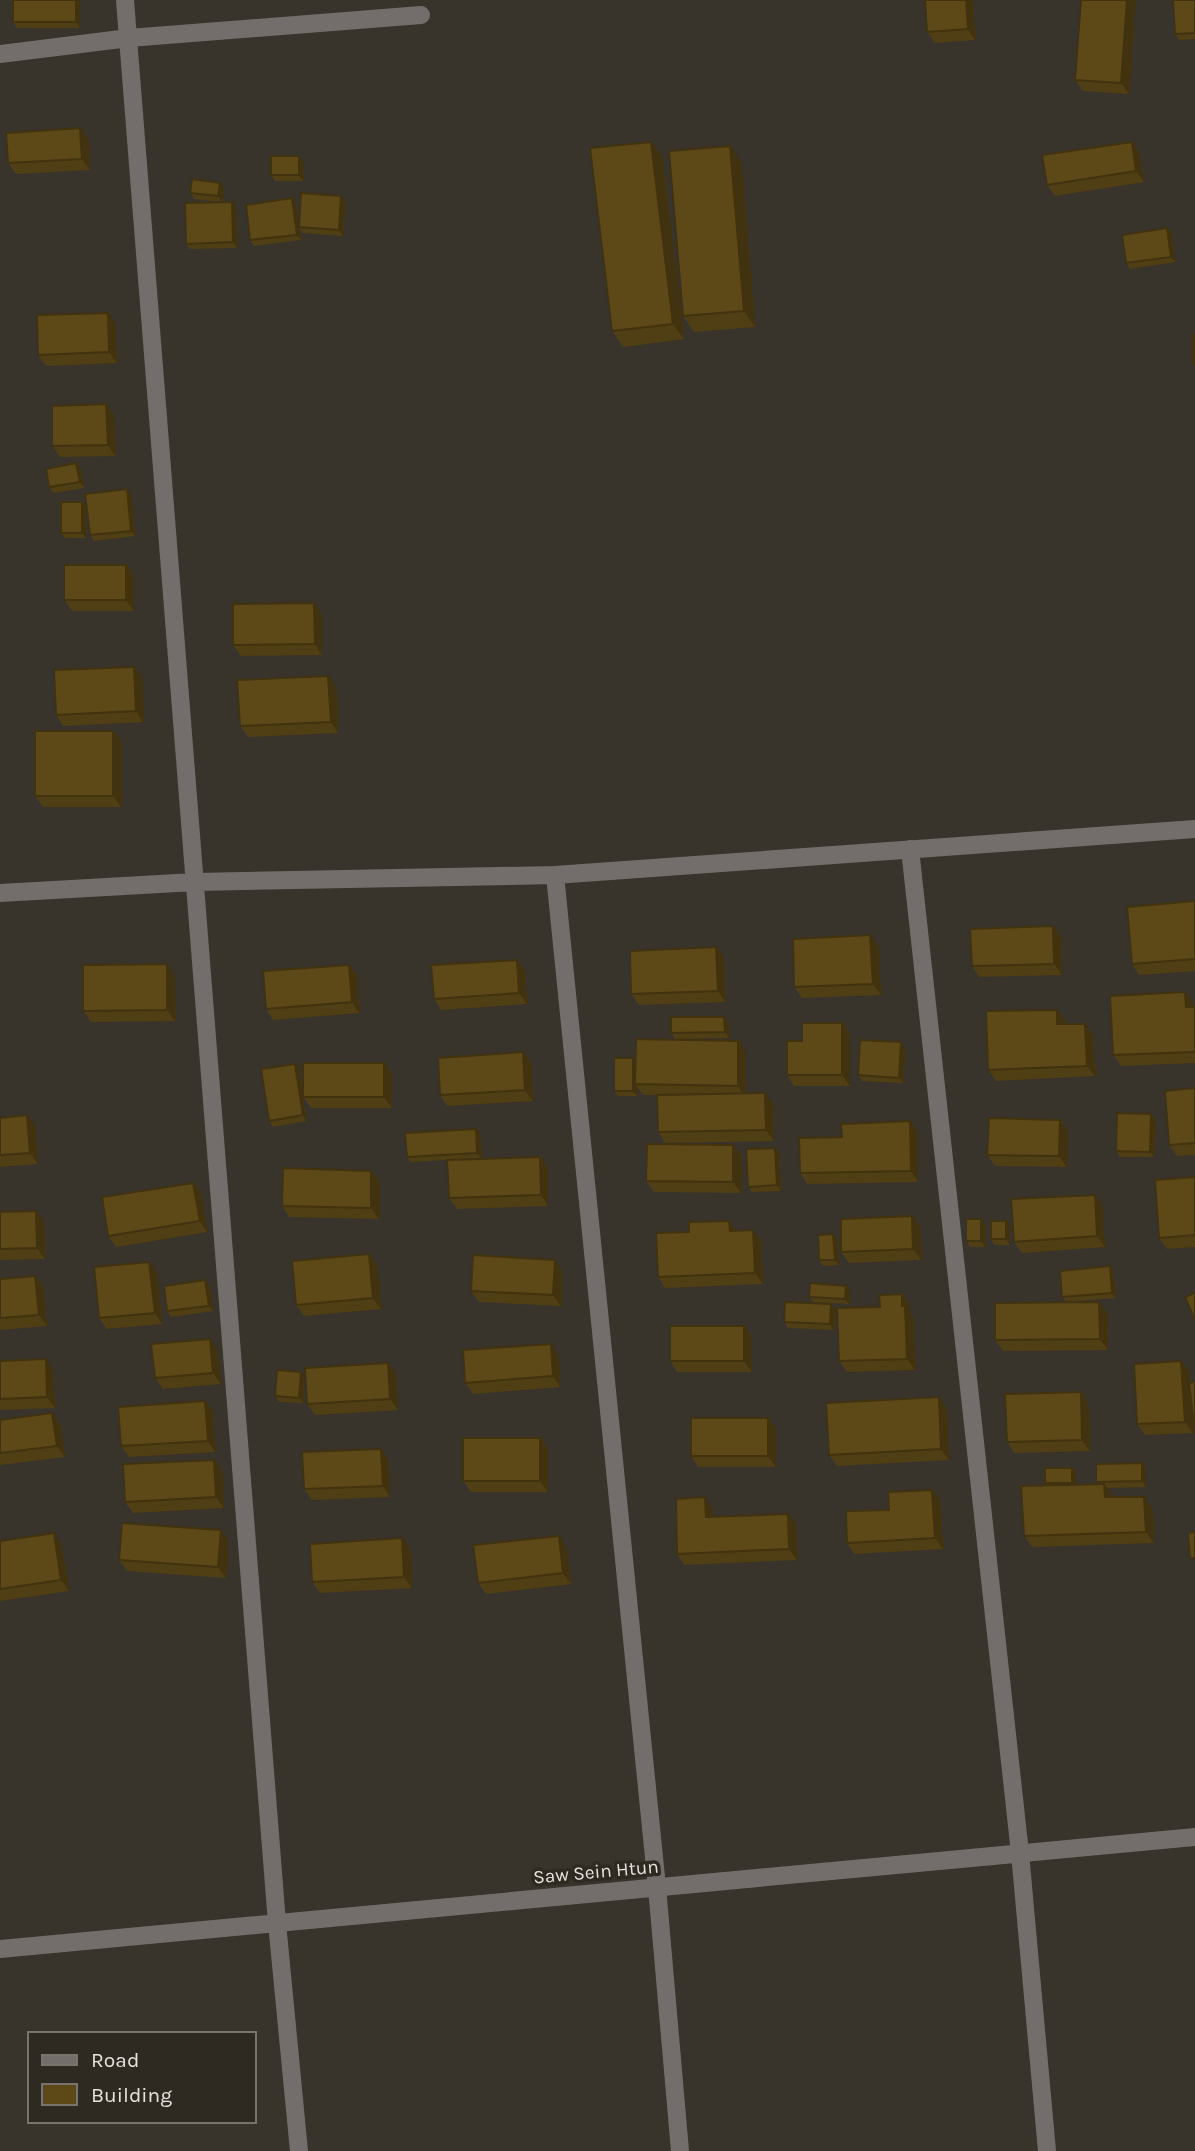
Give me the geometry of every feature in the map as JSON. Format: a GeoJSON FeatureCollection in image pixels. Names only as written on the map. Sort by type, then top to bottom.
{"type":"FeatureCollection","features":[{"type":"Feature","properties":{"kind":"street"},"geometry":{"type":"LineString","coordinates":[[125,0],[277,1923],[299,2151]]}},
{"type":"Feature","properties":{"kind":"street"},"geometry":{"type":"LineString","coordinates":[[0,54],[129,38],[421,15]]}},
{"type":"Feature","properties":{"kind":"street"},"geometry":{"type":"LineString","coordinates":[[0,893],[195,881],[555,875],[1195,829]]}},
{"type":"Feature","properties":{"kind":"street"},"geometry":{"type":"LineString","coordinates":[[910,849],[1020,1853],[1046,2151]]}},
{"type":"Feature","properties":{"kind":"street"},"geometry":{"type":"LineString","coordinates":[[555,875],[657,1887],[680,2151]]}},
{"type":"Feature","properties":{"kind":"street","name":"Saw Sein Htun"},"geometry":{"type":"LineString","coordinates":[[0,1949],[1195,1837]]}},
{"type":"Feature","properties":{"kind":"building"},"geometry":{"type":"Polygon","coordinates":[[[13,0],[76,0],[76,22],[13,22],[13,0]]]}},
{"type":"Feature","properties":{"kind":"building"},"geometry":{"type":"Polygon","coordinates":[[[925,0],[966,0],[968,29],[927,32],[925,0]]]}},
{"type":"Feature","properties":{"kind":"building"},"geometry":{"type":"Polygon","coordinates":[[[1081,0],[1127,0],[1121,83],[1075,80],[1081,0]]]}},
{"type":"Feature","properties":{"kind":"building"},"geometry":{"type":"Polygon","coordinates":[[[1173,0],[1195,0],[1195,33],[1175,34],[1173,0]]]}},
{"type":"Feature","properties":{"kind":"building"},"geometry":{"type":"Polygon","coordinates":[[[80,128],[82,159],[8,163],[6,133],[80,128]]]}},
{"type":"Feature","properties":{"kind":"building"},"geometry":{"type":"Polygon","coordinates":[[[651,142],[673,324],[612,331],[590,148],[651,142]]]}},
{"type":"Feature","properties":{"kind":"building"},"geometry":{"type":"Polygon","coordinates":[[[1132,142],[1136,171],[1047,185],[1042,155],[1132,142]]]}},
{"type":"Feature","properties":{"kind":"building"},"geometry":{"type":"Polygon","coordinates":[[[730,146],[744,311],[683,316],[669,151],[730,146]]]}},
{"type":"Feature","properties":{"kind":"building"},"geometry":{"type":"Polygon","coordinates":[[[271,156],[299,156],[299,175],[271,175],[271,156]]]}},
{"type":"Feature","properties":{"kind":"building"},"geometry":{"type":"Polygon","coordinates":[[[192,179],[220,183],[218,196],[190,193],[192,179]]]}},
{"type":"Feature","properties":{"kind":"building"},"geometry":{"type":"Polygon","coordinates":[[[301,193],[341,196],[339,230],[299,227],[301,193]]]}},
{"type":"Feature","properties":{"kind":"building"},"geometry":{"type":"Polygon","coordinates":[[[292,198],[297,235],[250,240],[246,205],[292,198]]]}},
{"type":"Feature","properties":{"kind":"building"},"geometry":{"type":"Polygon","coordinates":[[[232,202],[233,242],[186,244],[185,203],[232,202]]]}},
{"type":"Feature","properties":{"kind":"building"},"geometry":{"type":"Polygon","coordinates":[[[1167,228],[1171,257],[1126,263],[1122,235],[1167,228]]]}},
{"type":"Feature","properties":{"kind":"building"},"geometry":{"type":"Polygon","coordinates":[[[108,313],[109,352],[38,355],[37,315],[108,313]]]}},
{"type":"Feature","properties":{"kind":"building"},"geometry":{"type":"Polygon","coordinates":[[[1195,335],[1195,364],[1193,364],[1195,335]]]}},
{"type":"Feature","properties":{"kind":"building"},"geometry":{"type":"Polygon","coordinates":[[[106,404],[108,445],[52,446],[52,406],[106,404]]]}},
{"type":"Feature","properties":{"kind":"building"},"geometry":{"type":"Polygon","coordinates":[[[76,463],[80,482],[49,487],[46,469],[76,463]]]}},
{"type":"Feature","properties":{"kind":"building"},"geometry":{"type":"Polygon","coordinates":[[[127,489],[131,531],[90,535],[85,494],[127,489]]]}},
{"type":"Feature","properties":{"kind":"building"},"geometry":{"type":"Polygon","coordinates":[[[61,502],[82,502],[82,533],[61,533],[61,502]]]}},
{"type":"Feature","properties":{"kind":"building"},"geometry":{"type":"Polygon","coordinates":[[[64,565],[126,565],[126,600],[64,600],[64,565]]]}},
{"type":"Feature","properties":{"kind":"building"},"geometry":{"type":"Polygon","coordinates":[[[314,603],[315,644],[233,645],[233,604],[314,603]]]}},
{"type":"Feature","properties":{"kind":"building"},"geometry":{"type":"Polygon","coordinates":[[[134,667],[136,711],[56,715],[54,670],[134,667]]]}},
{"type":"Feature","properties":{"kind":"building"},"geometry":{"type":"Polygon","coordinates":[[[328,676],[331,722],[240,726],[237,680],[328,676]]]}},
{"type":"Feature","properties":{"kind":"building"},"geometry":{"type":"Polygon","coordinates":[[[35,731],[113,731],[113,796],[35,796],[35,731]]]}},
{"type":"Feature","properties":{"kind":"building"},"geometry":{"type":"Polygon","coordinates":[[[1195,901],[1195,959],[1132,964],[1127,907],[1195,901]]]}},
{"type":"Feature","properties":{"kind":"building"},"geometry":{"type":"Polygon","coordinates":[[[1053,926],[1054,964],[972,966],[970,929],[1053,926]]]}},
{"type":"Feature","properties":{"kind":"building"},"geometry":{"type":"Polygon","coordinates":[[[870,935],[873,984],[794,987],[793,939],[870,935]]]}},
{"type":"Feature","properties":{"kind":"building"},"geometry":{"type":"Polygon","coordinates":[[[716,947],[718,991],[631,994],[630,951],[716,947]]]}},
{"type":"Feature","properties":{"kind":"building"},"geometry":{"type":"Polygon","coordinates":[[[517,960],[519,993],[434,999],[431,965],[517,960]]]}},
{"type":"Feature","properties":{"kind":"building"},"geometry":{"type":"Polygon","coordinates":[[[167,964],[167,1010],[83,1011],[83,965],[167,964]]]}},
{"type":"Feature","properties":{"kind":"building"},"geometry":{"type":"Polygon","coordinates":[[[349,965],[352,1002],[266,1009],[263,971],[349,965]]]}},
{"type":"Feature","properties":{"kind":"building"},"geometry":{"type":"Polygon","coordinates":[[[1185,992],[1186,1007],[1195,1007],[1195,1052],[1113,1055],[1110,996],[1185,992]]]}},
{"type":"Feature","properties":{"kind":"building"},"geometry":{"type":"Polygon","coordinates":[[[1057,1010],[1057,1024],[1085,1024],[1087,1066],[988,1070],[986,1011],[1057,1010]]]}},
{"type":"Feature","properties":{"kind":"building"},"geometry":{"type":"Polygon","coordinates":[[[671,1017],[724,1017],[725,1032],[671,1033],[671,1017]]]}},
{"type":"Feature","properties":{"kind":"building"},"geometry":{"type":"Polygon","coordinates":[[[802,1023],[842,1023],[842,1075],[787,1075],[787,1041],[802,1041],[802,1023]]]}},
{"type":"Feature","properties":{"kind":"building"},"geometry":{"type":"Polygon","coordinates":[[[636,1039],[738,1041],[738,1086],[635,1084],[636,1039]]]}},
{"type":"Feature","properties":{"kind":"building"},"geometry":{"type":"Polygon","coordinates":[[[860,1040],[901,1042],[899,1078],[858,1075],[860,1040]]]}},
{"type":"Feature","properties":{"kind":"building"},"geometry":{"type":"Polygon","coordinates":[[[523,1052],[525,1090],[440,1095],[438,1058],[523,1052]]]}},
{"type":"Feature","properties":{"kind":"building"},"geometry":{"type":"Polygon","coordinates":[[[614,1058],[633,1058],[633,1091],[614,1091],[614,1058]]]}},
{"type":"Feature","properties":{"kind":"building"},"geometry":{"type":"Polygon","coordinates":[[[303,1063],[384,1063],[384,1097],[303,1097],[303,1063]]]}},
{"type":"Feature","properties":{"kind":"building"},"geometry":{"type":"Polygon","coordinates":[[[295,1064],[303,1115],[269,1121],[261,1069],[295,1064]]]}},
{"type":"Feature","properties":{"kind":"building"},"geometry":{"type":"Polygon","coordinates":[[[1195,1088],[1195,1143],[1169,1145],[1165,1091],[1195,1088]]]}},
{"type":"Feature","properties":{"kind":"building"},"geometry":{"type":"Polygon","coordinates":[[[765,1093],[766,1130],[658,1132],[657,1095],[765,1093]]]}},
{"type":"Feature","properties":{"kind":"building"},"geometry":{"type":"Polygon","coordinates":[[[1117,1113],[1151,1114],[1150,1152],[1116,1151],[1117,1113]]]}},
{"type":"Feature","properties":{"kind":"building"},"geometry":{"type":"Polygon","coordinates":[[[27,1115],[30,1153],[0,1155],[0,1118],[27,1115]]]}},
{"type":"Feature","properties":{"kind":"building"},"geometry":{"type":"Polygon","coordinates":[[[989,1118],[1060,1120],[1059,1156],[987,1155],[989,1118]]]}},
{"type":"Feature","properties":{"kind":"building"},"geometry":{"type":"Polygon","coordinates":[[[910,1121],[911,1171],[800,1173],[799,1138],[842,1137],[841,1124],[910,1121]]]}},
{"type":"Feature","properties":{"kind":"building"},"geometry":{"type":"Polygon","coordinates":[[[476,1129],[477,1153],[407,1157],[405,1133],[476,1129]]]}},
{"type":"Feature","properties":{"kind":"building"},"geometry":{"type":"Polygon","coordinates":[[[647,1144],[733,1145],[733,1182],[646,1181],[647,1144]]]}},
{"type":"Feature","properties":{"kind":"building"},"geometry":{"type":"Polygon","coordinates":[[[775,1148],[777,1185],[748,1187],[746,1149],[775,1148]]]}},
{"type":"Feature","properties":{"kind":"building"},"geometry":{"type":"Polygon","coordinates":[[[540,1157],[541,1195],[449,1198],[447,1160],[540,1157]]]}},
{"type":"Feature","properties":{"kind":"building"},"geometry":{"type":"Polygon","coordinates":[[[283,1168],[371,1171],[371,1208],[282,1206],[283,1168]]]}},
{"type":"Feature","properties":{"kind":"building"},"geometry":{"type":"Polygon","coordinates":[[[1195,1177],[1195,1235],[1159,1238],[1155,1180],[1195,1177]]]}},
{"type":"Feature","properties":{"kind":"building"},"geometry":{"type":"Polygon","coordinates":[[[193,1183],[200,1221],[108,1236],[102,1197],[193,1183]]]}},
{"type":"Feature","properties":{"kind":"building"},"geometry":{"type":"Polygon","coordinates":[[[1095,1195],[1097,1236],[1014,1242],[1011,1199],[1095,1195]]]}},
{"type":"Feature","properties":{"kind":"building"},"geometry":{"type":"Polygon","coordinates":[[[36,1211],[37,1248],[0,1249],[0,1212],[36,1211]]]}},
{"type":"Feature","properties":{"kind":"building"},"geometry":{"type":"Polygon","coordinates":[[[912,1216],[913,1249],[841,1252],[841,1219],[912,1216]]]}},
{"type":"Feature","properties":{"kind":"building"},"geometry":{"type":"Polygon","coordinates":[[[966,1219],[981,1219],[981,1241],[966,1241],[966,1219]]]}},
{"type":"Feature","properties":{"kind":"building"},"geometry":{"type":"Polygon","coordinates":[[[729,1221],[730,1231],[753,1230],[755,1273],[658,1277],[656,1233],[689,1232],[689,1222],[729,1221]]]}},
{"type":"Feature","properties":{"kind":"building"},"geometry":{"type":"Polygon","coordinates":[[[991,1221],[1006,1221],[1006,1239],[991,1239],[991,1221]]]}},
{"type":"Feature","properties":{"kind":"building"},"geometry":{"type":"Polygon","coordinates":[[[833,1234],[835,1260],[819,1260],[818,1235],[833,1234]]]}},
{"type":"Feature","properties":{"kind":"building"},"geometry":{"type":"Polygon","coordinates":[[[369,1254],[373,1298],[296,1305],[292,1261],[369,1254]]]}},
{"type":"Feature","properties":{"kind":"building"},"geometry":{"type":"Polygon","coordinates":[[[473,1255],[555,1260],[553,1295],[471,1291],[473,1255]]]}},
{"type":"Feature","properties":{"kind":"building"},"geometry":{"type":"Polygon","coordinates":[[[149,1262],[155,1313],[99,1318],[94,1267],[149,1262]]]}},
{"type":"Feature","properties":{"kind":"building"},"geometry":{"type":"Polygon","coordinates":[[[1110,1266],[1112,1293],[1062,1297],[1060,1271],[1110,1266]]]}},
{"type":"Feature","properties":{"kind":"building"},"geometry":{"type":"Polygon","coordinates":[[[35,1276],[39,1315],[0,1318],[0,1279],[35,1276]]]}},
{"type":"Feature","properties":{"kind":"building"},"geometry":{"type":"Polygon","coordinates":[[[205,1280],[209,1306],[167,1311],[164,1286],[205,1280]]]}},
{"type":"Feature","properties":{"kind":"building"},"geometry":{"type":"Polygon","coordinates":[[[810,1283],[846,1286],[845,1299],[809,1297],[810,1283]]]}},
{"type":"Feature","properties":{"kind":"building"},"geometry":{"type":"Polygon","coordinates":[[[1195,1293],[1195,1320],[1185,1297],[1195,1293]]]}},
{"type":"Feature","properties":{"kind":"building"},"geometry":{"type":"Polygon","coordinates":[[[902,1294],[907,1359],[839,1361],[837,1308],[880,1307],[879,1295],[902,1294]]]}},
{"type":"Feature","properties":{"kind":"building"},"geometry":{"type":"Polygon","coordinates":[[[785,1302],[831,1304],[830,1324],[784,1322],[785,1302]]]}},
{"type":"Feature","properties":{"kind":"building"},"geometry":{"type":"Polygon","coordinates":[[[1099,1302],[1100,1339],[995,1340],[995,1303],[1099,1302]]]}},
{"type":"Feature","properties":{"kind":"building"},"geometry":{"type":"Polygon","coordinates":[[[670,1326],[744,1326],[744,1361],[670,1361],[670,1326]]]}},
{"type":"Feature","properties":{"kind":"building"},"geometry":{"type":"Polygon","coordinates":[[[210,1339],[213,1373],[155,1378],[151,1344],[210,1339]]]}},
{"type":"Feature","properties":{"kind":"building"},"geometry":{"type":"Polygon","coordinates":[[[551,1344],[553,1376],[465,1383],[463,1350],[551,1344]]]}},
{"type":"Feature","properties":{"kind":"building"},"geometry":{"type":"Polygon","coordinates":[[[46,1359],[47,1397],[0,1399],[0,1361],[46,1359]]]}},
{"type":"Feature","properties":{"kind":"building"},"geometry":{"type":"Polygon","coordinates":[[[1181,1361],[1185,1422],[1137,1424],[1134,1364],[1181,1361]]]}},
{"type":"Feature","properties":{"kind":"building"},"geometry":{"type":"Polygon","coordinates":[[[388,1363],[390,1399],[307,1404],[305,1368],[388,1363]]]}},
{"type":"Feature","properties":{"kind":"building"},"geometry":{"type":"Polygon","coordinates":[[[277,1370],[301,1372],[299,1398],[275,1396],[277,1370]]]}},
{"type":"Feature","properties":{"kind":"building"},"geometry":{"type":"Polygon","coordinates":[[[1195,1382],[1195,1434],[1189,1383],[1195,1382]]]}},
{"type":"Feature","properties":{"kind":"building"},"geometry":{"type":"Polygon","coordinates":[[[1081,1392],[1082,1440],[1007,1442],[1005,1394],[1081,1392]]]}},
{"type":"Feature","properties":{"kind":"building"},"geometry":{"type":"Polygon","coordinates":[[[939,1397],[941,1449],[829,1455],[826,1403],[939,1397]]]}},
{"type":"Feature","properties":{"kind":"building"},"geometry":{"type":"Polygon","coordinates":[[[205,1401],[208,1441],[121,1446],[118,1407],[205,1401]]]}},
{"type":"Feature","properties":{"kind":"building"},"geometry":{"type":"Polygon","coordinates":[[[52,1413],[57,1446],[0,1453],[0,1420],[52,1413]]]}},
{"type":"Feature","properties":{"kind":"building"},"geometry":{"type":"Polygon","coordinates":[[[691,1418],[768,1418],[768,1456],[691,1456],[691,1418]]]}},
{"type":"Feature","properties":{"kind":"building"},"geometry":{"type":"Polygon","coordinates":[[[463,1438],[540,1438],[540,1481],[463,1481],[463,1438]]]}},
{"type":"Feature","properties":{"kind":"building"},"geometry":{"type":"Polygon","coordinates":[[[381,1449],[383,1486],[304,1489],[302,1452],[381,1449]]]}},
{"type":"Feature","properties":{"kind":"building"},"geometry":{"type":"Polygon","coordinates":[[[214,1460],[216,1497],[125,1502],[123,1464],[214,1460]]]}},
{"type":"Feature","properties":{"kind":"building"},"geometry":{"type":"Polygon","coordinates":[[[1142,1463],[1142,1481],[1096,1482],[1096,1464],[1142,1463]]]}},
{"type":"Feature","properties":{"kind":"building"},"geometry":{"type":"Polygon","coordinates":[[[1045,1468],[1072,1468],[1072,1483],[1045,1483],[1045,1468]]]}},
{"type":"Feature","properties":{"kind":"building"},"geometry":{"type":"Polygon","coordinates":[[[1104,1484],[1105,1497],[1144,1497],[1146,1532],[1024,1536],[1021,1486],[1104,1484]]]}},
{"type":"Feature","properties":{"kind":"building"},"geometry":{"type":"Polygon","coordinates":[[[932,1490],[935,1538],[847,1543],[846,1511],[889,1510],[888,1492],[932,1490]]]}},
{"type":"Feature","properties":{"kind":"building"},"geometry":{"type":"Polygon","coordinates":[[[705,1497],[706,1517],[788,1514],[789,1549],[677,1554],[676,1499],[705,1497]]]}},
{"type":"Feature","properties":{"kind":"building"},"geometry":{"type":"Polygon","coordinates":[[[122,1523],[221,1530],[218,1567],[119,1560],[122,1523]]]}},
{"type":"Feature","properties":{"kind":"building"},"geometry":{"type":"Polygon","coordinates":[[[1195,1532],[1195,1558],[1190,1558],[1188,1533],[1195,1532]]]}},
{"type":"Feature","properties":{"kind":"building"},"geometry":{"type":"Polygon","coordinates":[[[54,1533],[61,1580],[0,1589],[0,1541],[54,1533]]]}},
{"type":"Feature","properties":{"kind":"building"},"geometry":{"type":"Polygon","coordinates":[[[559,1536],[563,1573],[478,1583],[473,1545],[559,1536]]]}},
{"type":"Feature","properties":{"kind":"building"},"geometry":{"type":"Polygon","coordinates":[[[402,1538],[404,1577],[312,1582],[310,1544],[402,1538]]]}}]}
